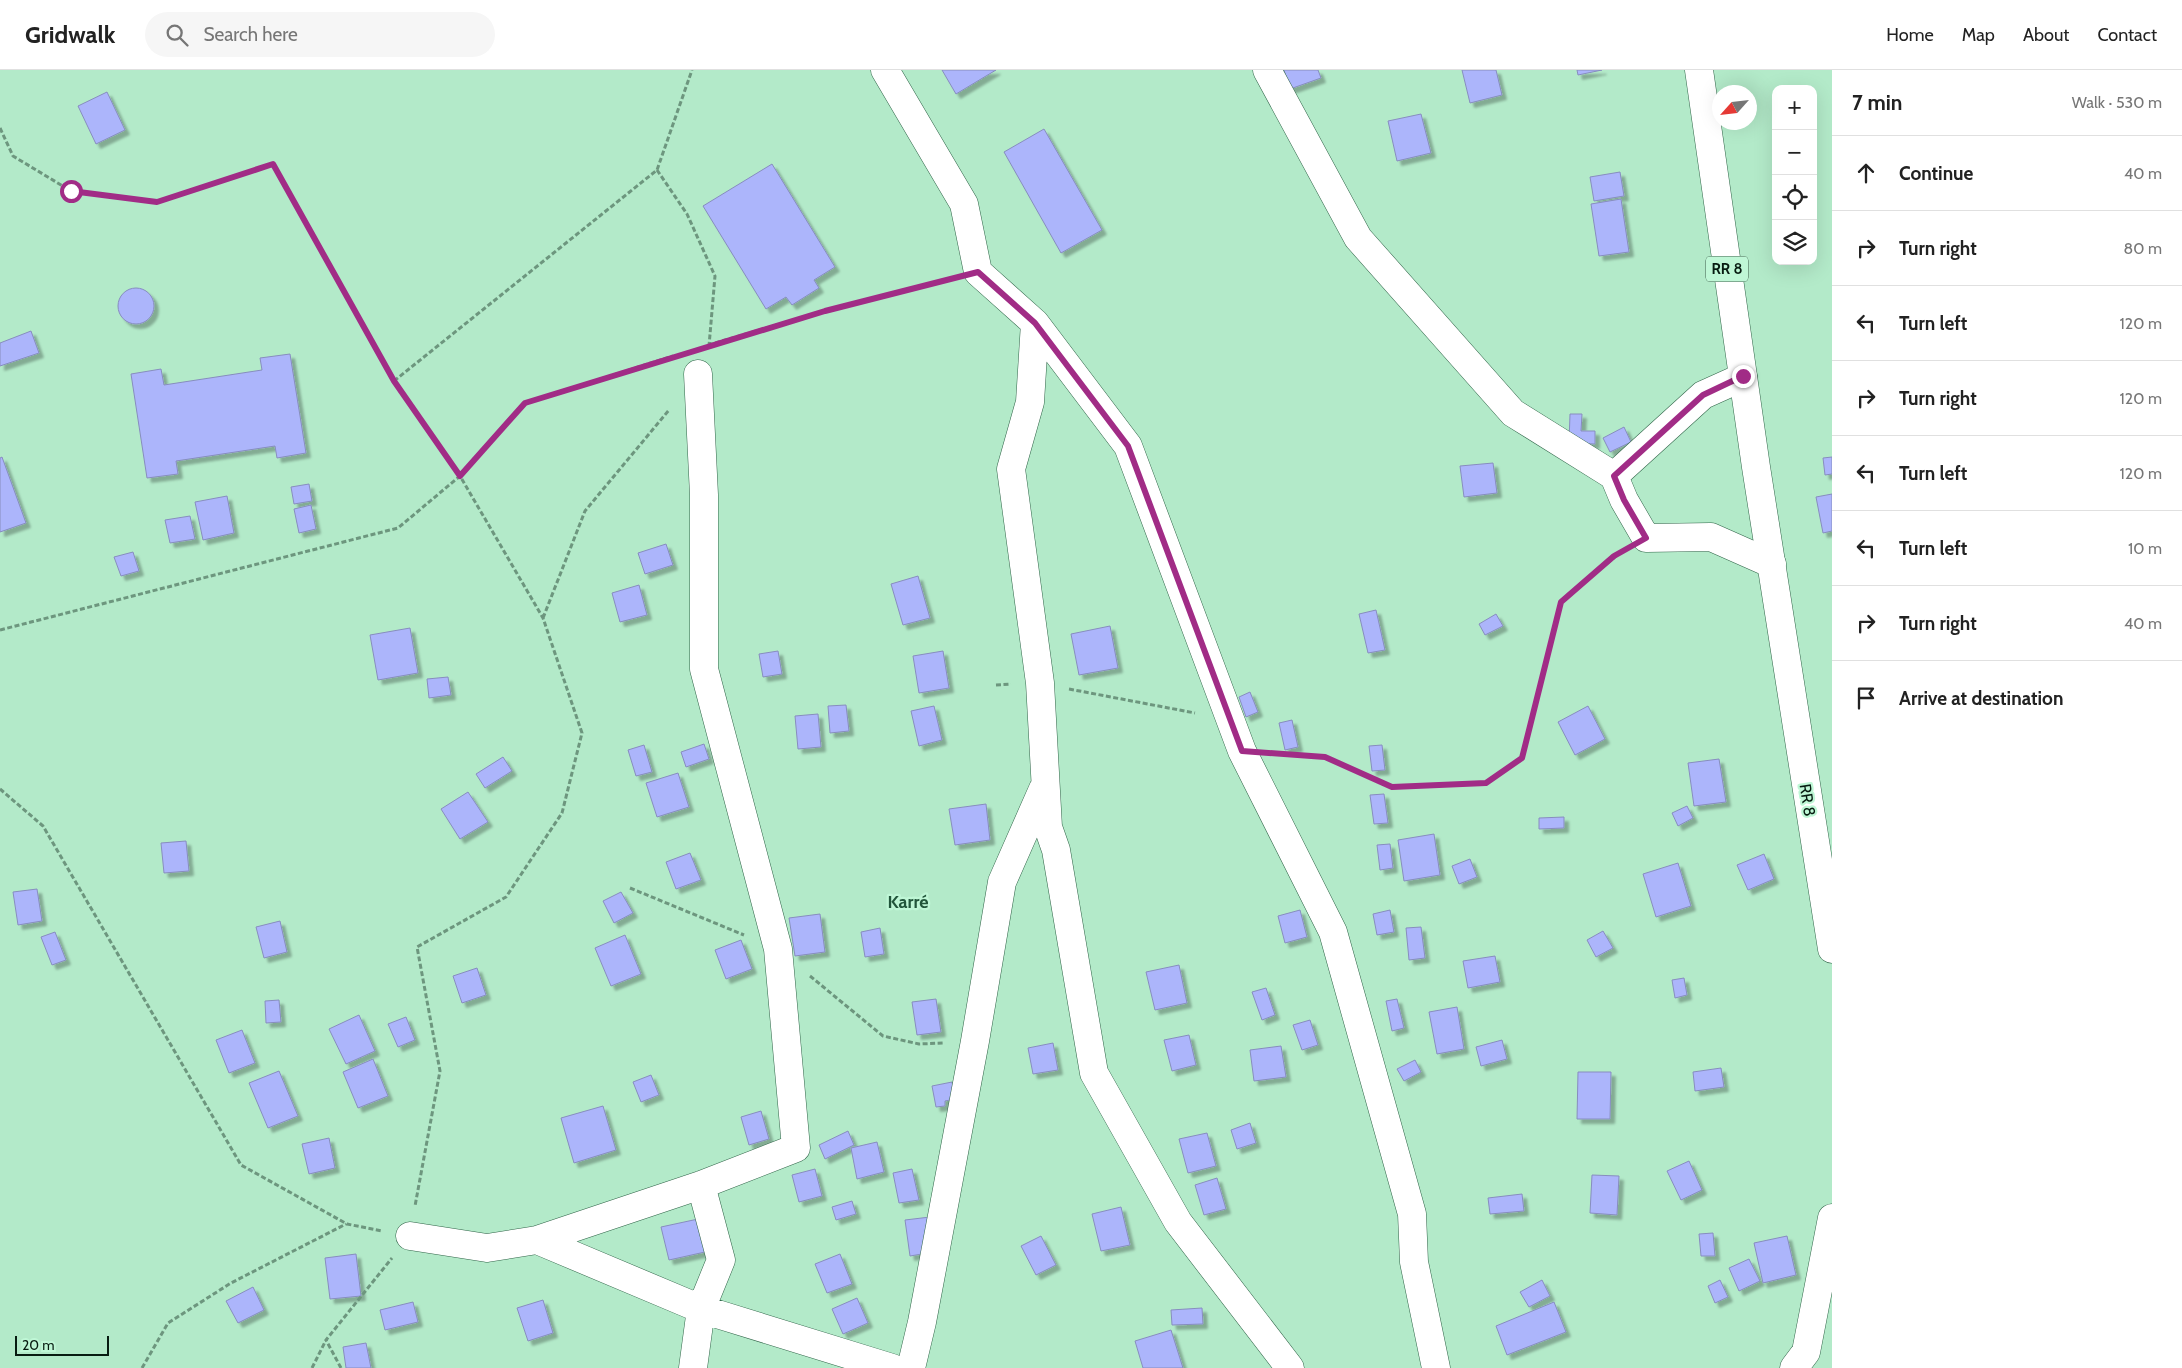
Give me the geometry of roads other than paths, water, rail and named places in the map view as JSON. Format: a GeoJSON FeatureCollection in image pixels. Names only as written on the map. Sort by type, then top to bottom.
{"type":"FeatureCollection","features":[{"type":"Feature","properties":{"kind":"street"},"geometry":{"type":"LineString","coordinates":[[884,70],[964,204],[978,272],[1035,323],[1128,446],[1242,751],[1333,932],[1412,1214],[1414,1262],[1436,1368]]}},
{"type":"Feature","properties":{"kind":"street"},"geometry":{"type":"LineString","coordinates":[[1267,70],[1358,238],[1514,413],[1614,476],[1624,500],[1646,538],[1712,537],[1772,564]]}},
{"type":"Feature","properties":{"kind":"street","name":"RR 8"},"geometry":{"type":"LineString","coordinates":[[1699,70],[1743,376],[1832,949]]}},
{"type":"Feature","properties":{"kind":"street"},"geometry":{"type":"LineString","coordinates":[[1035,323],[1030,402],[1010,468],[1040,683],[1044,787],[1048,827],[1056,850],[1094,1073],[1178,1222],[1290,1368]]}},
{"type":"Feature","properties":{"kind":"street"},"geometry":{"type":"LineString","coordinates":[[410,1236],[486,1248],[537,1240],[701,1185],[796,1148],[778,949],[704,669],[704,495],[694,358]]}},
{"type":"Feature","properties":{"kind":"street"},"geometry":{"type":"LineString","coordinates":[[1614,476],[1703,395],[1743,376]]}},
{"type":"Feature","properties":{"kind":"street"},"geometry":{"type":"LineString","coordinates":[[911,1368],[922,1322],[942,1216],[1002,882],[1044,787]]}},
{"type":"Feature","properties":{"kind":"street"},"geometry":{"type":"LineString","coordinates":[[693,1368],[701,1309],[721,1260],[701,1185]]}},
{"type":"Feature","properties":{"kind":"street"},"geometry":{"type":"LineString","coordinates":[[1794,1368],[1806,1352],[1832,1218]]}},
{"type":"Feature","properties":{"kind":"street"},"geometry":{"type":"LineString","coordinates":[[537,1240],[701,1309],[892,1368]]}},
{"type":"Feature","properties":{"kind":"district","name":"Karré"},"geometry":{"type":"Point","coordinates":[908,902]}}]}
